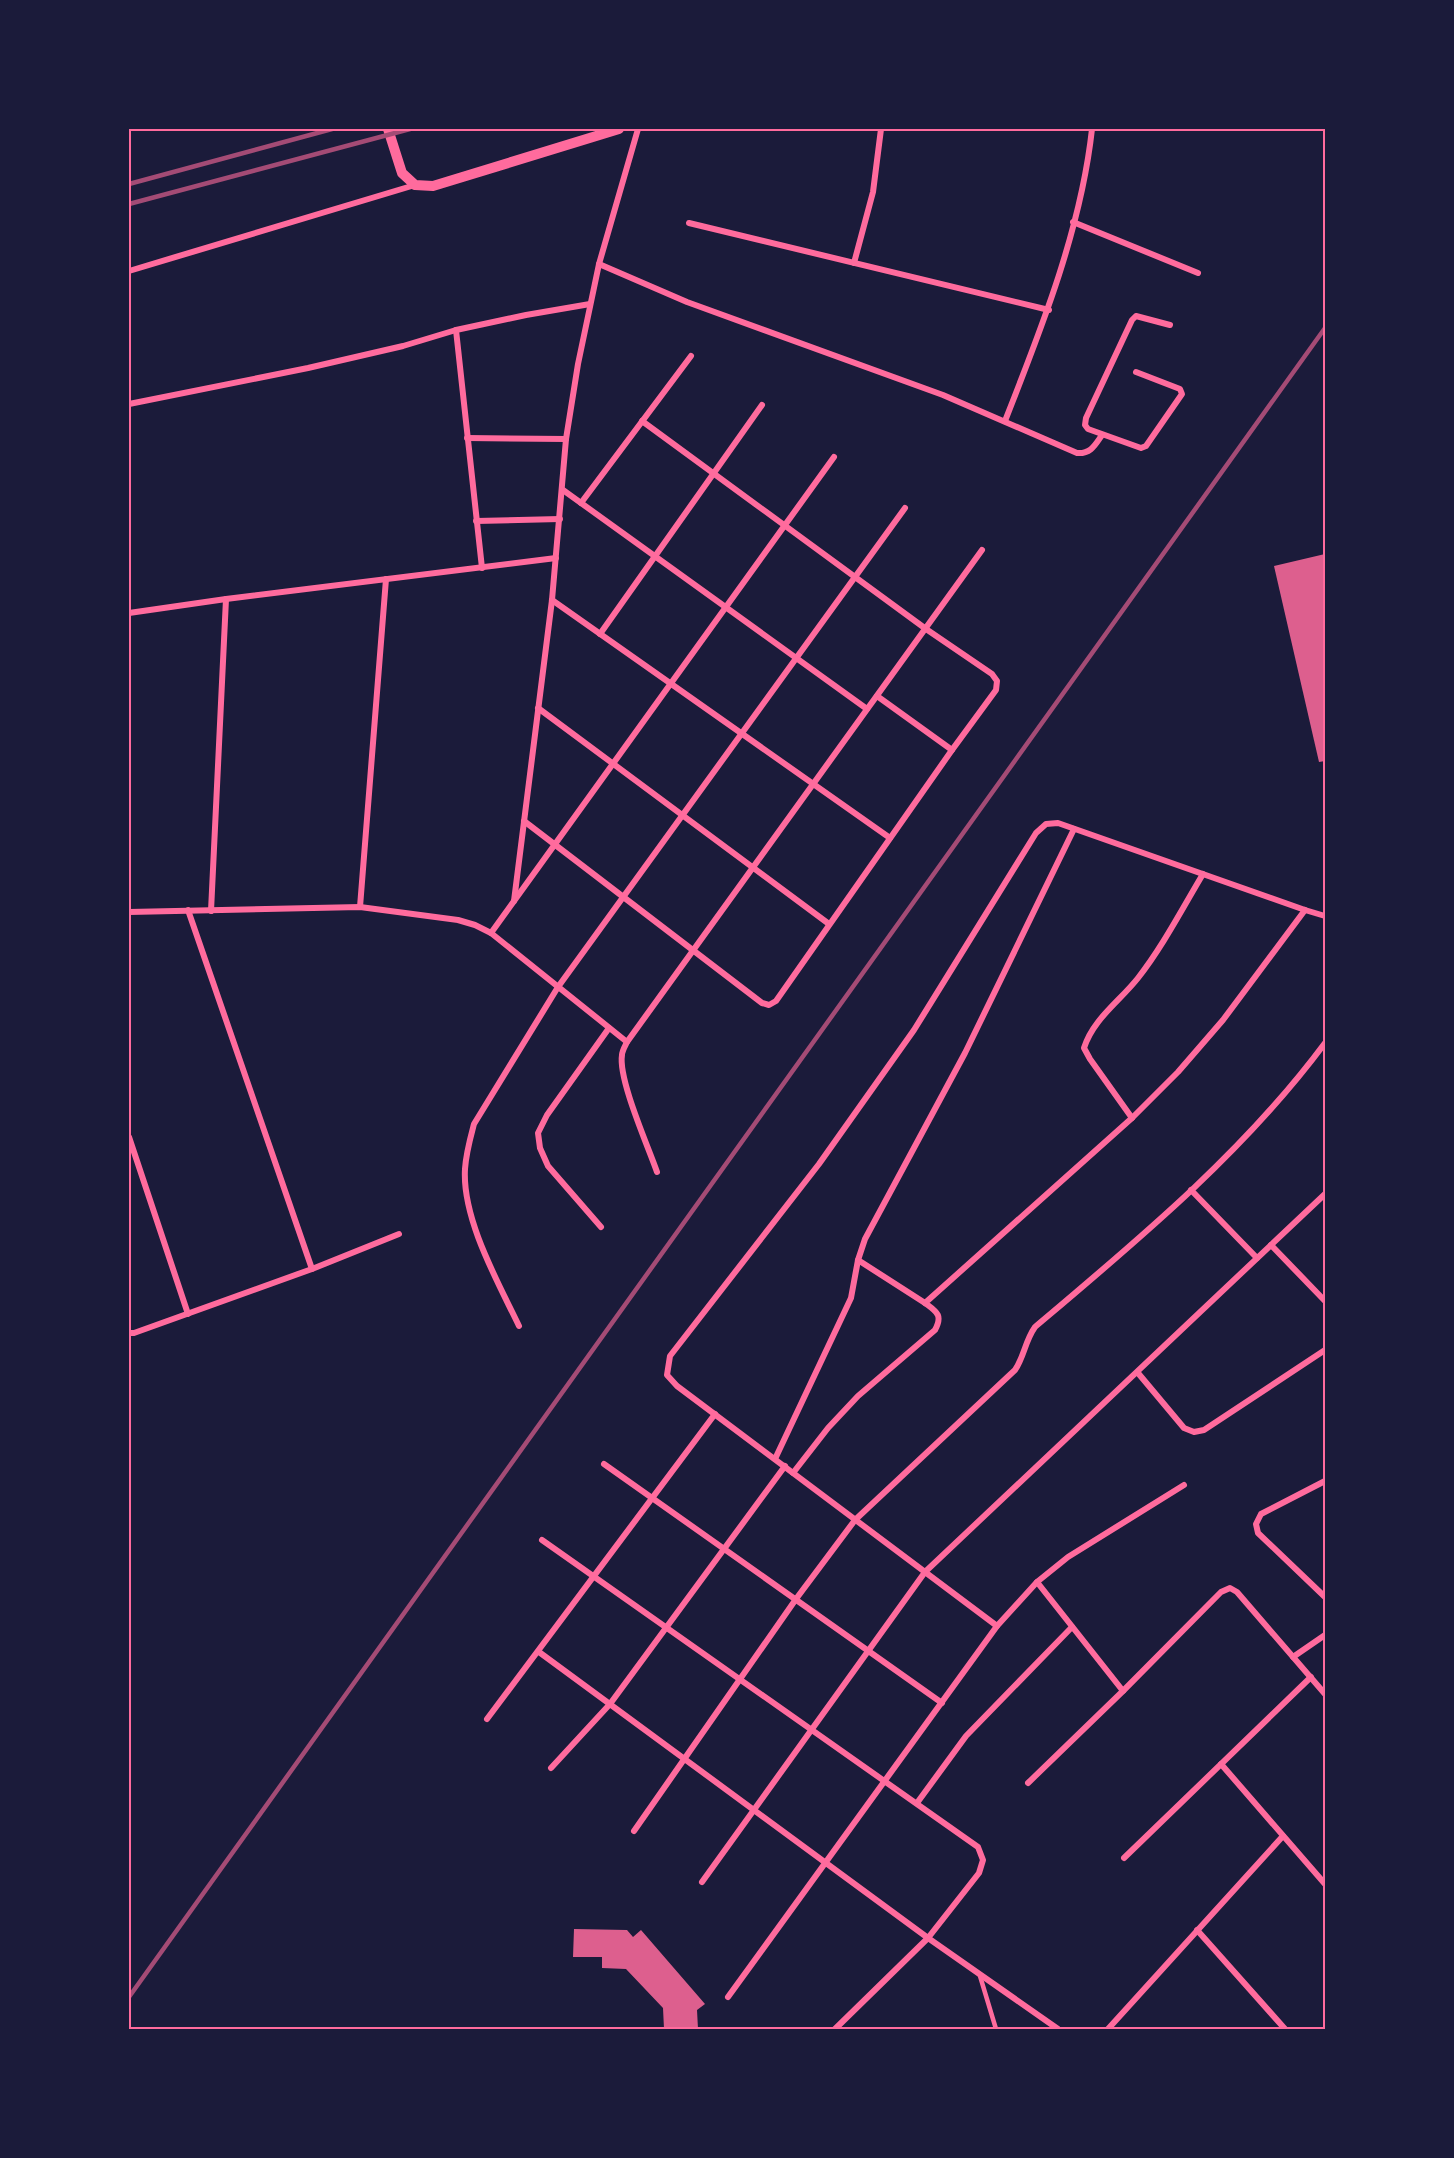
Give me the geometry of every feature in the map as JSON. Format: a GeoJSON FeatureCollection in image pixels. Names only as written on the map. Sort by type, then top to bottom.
{"type":"FeatureCollection","features":[{"type":"Feature","properties":{"kind":"street"},"geometry":{"type":"LineString","coordinates":[[388,129],[402,172],[415,185]]}},
{"type":"Feature","properties":{"kind":"street"},"geometry":{"type":"LineString","coordinates":[[129,271],[415,185],[433,186],[620,129]]}},
{"type":"Feature","properties":{"kind":"street"},"geometry":{"type":"LineString","coordinates":[[514,901],[552,600],[566,439],[599,264],[638,129]]}},
{"type":"Feature","properties":{"kind":"street"},"geometry":{"type":"LineString","coordinates":[[854,262],[873,192],[881,129]]}},
{"type":"Feature","properties":{"kind":"street"},"geometry":{"type":"LineString","coordinates":[[1005,421],[1048,310],[1089,159],[1092,129]]}},
{"type":"Feature","properties":{"kind":"street"},"geometry":{"type":"LineString","coordinates":[[1073,222],[1198,273]]}},
{"type":"Feature","properties":{"kind":"street"},"geometry":{"type":"LineString","coordinates":[[689,223],[1048,310]]}},
{"type":"Feature","properties":{"kind":"street"},"geometry":{"type":"LineString","coordinates":[[599,264],[687,302],[869,367],[1005,421],[1077,453],[1086,454],[1102,435]]}},
{"type":"Feature","properties":{"kind":"street"},"geometry":{"type":"LineString","coordinates":[[129,404],[318,366],[403,346],[456,330],[590,304]]}},
{"type":"Feature","properties":{"kind":"street"},"geometry":{"type":"LineString","coordinates":[[1136,372],[1180,388],[1182,394],[1146,446],[1142,448],[1088,429],[1085,425],[1086,418],[1132,320],[1136,316],[1142,316],[1170,325]]}},
{"type":"Feature","properties":{"kind":"street"},"geometry":{"type":"LineString","coordinates":[[456,330],[482,568]]}},
{"type":"Feature","properties":{"kind":"street"},"geometry":{"type":"LineString","coordinates":[[581,503],[691,356]]}},
{"type":"Feature","properties":{"kind":"street"},"geometry":{"type":"LineString","coordinates":[[600,634],[762,405]]}},
{"type":"Feature","properties":{"kind":"street"},"geometry":{"type":"LineString","coordinates":[[524,821],[762,1003],[769,1005],[776,1001],[996,690],[997,681],[992,674],[926,629],[642,421]]}},
{"type":"Feature","properties":{"kind":"street"},"geometry":{"type":"LineString","coordinates":[[467,438],[566,439]]}},
{"type":"Feature","properties":{"kind":"street"},"geometry":{"type":"LineString","coordinates":[[491,933],[834,457]]}},
{"type":"Feature","properties":{"kind":"street"},"geometry":{"type":"LineString","coordinates":[[563,490],[867,709]]}},
{"type":"Feature","properties":{"kind":"street"},"geometry":{"type":"LineString","coordinates":[[519,1326],[484,1253],[470,1210],[464,1172],[467,1148],[474,1124],[558,987],[905,508]]}},
{"type":"Feature","properties":{"kind":"street"},"geometry":{"type":"LineString","coordinates":[[476,520],[560,519]]}},
{"type":"Feature","properties":{"kind":"street"},"geometry":{"type":"LineString","coordinates":[[657,1172],[631,1100],[623,1070],[621,1054],[627,1042],[982,550]]}},
{"type":"Feature","properties":{"kind":"street"},"geometry":{"type":"LineString","coordinates":[[129,613],[556,558]]}},
{"type":"Feature","properties":{"kind":"street"},"geometry":{"type":"LineString","coordinates":[[360,907],[386,579]]}},
{"type":"Feature","properties":{"kind":"street"},"geometry":{"type":"LineString","coordinates":[[211,911],[226,599]]}},
{"type":"Feature","properties":{"kind":"street"},"geometry":{"type":"LineString","coordinates":[[552,600],[890,838]]}},
{"type":"Feature","properties":{"kind":"street"},"geometry":{"type":"LineString","coordinates":[[877,696],[952,750]]}},
{"type":"Feature","properties":{"kind":"street"},"geometry":{"type":"LineString","coordinates":[[538,708],[830,924]]}},
{"type":"Feature","properties":{"kind":"street"},"geometry":{"type":"LineString","coordinates":[[997,1626],[677,1386],[667,1375],[670,1356],[819,1164],[914,1030],[1036,833],[1046,824],[1058,823],[1325,916]]}},
{"type":"Feature","properties":{"kind":"street"},"geometry":{"type":"LineString","coordinates":[[775,1459],[850,1298],[865,1239],[965,1053],[1074,829]]}},
{"type":"Feature","properties":{"kind":"street"},"geometry":{"type":"LineString","coordinates":[[1132,1118],[1090,1059],[1084,1048],[1086,1040],[1089,1033],[1138,978],[1203,874]]}},
{"type":"Feature","properties":{"kind":"street"},"geometry":{"type":"LineString","coordinates":[[129,912],[360,907],[458,920],[491,933],[627,1042]]}},
{"type":"Feature","properties":{"kind":"street"},"geometry":{"type":"LineString","coordinates":[[188,910],[312,1269]]}},
{"type":"Feature","properties":{"kind":"street"},"geometry":{"type":"LineString","coordinates":[[925,1303],[1132,1118],[1178,1072],[1223,1020],[1305,910]]}},
{"type":"Feature","properties":{"kind":"street"},"geometry":{"type":"LineString","coordinates":[[601,1227],[548,1166],[540,1148],[538,1133],[547,1115],[609,1028]]}},
{"type":"Feature","properties":{"kind":"street"},"geometry":{"type":"LineString","coordinates":[[634,1831],[796,1599],[855,1520],[1015,1370],[1021,1362],[1027,1340],[1035,1327],[1146,1233],[1242,1141],[1297,1081],[1325,1043]]}},
{"type":"Feature","properties":{"kind":"street"},"geometry":{"type":"LineString","coordinates":[[129,1137],[188,1314]]}},
{"type":"Feature","properties":{"kind":"street"},"geometry":{"type":"LineString","coordinates":[[1191,1190],[1257,1258]]}},
{"type":"Feature","properties":{"kind":"street"},"geometry":{"type":"LineString","coordinates":[[702,1882],[925,1572],[1325,1194]]}},
{"type":"Feature","properties":{"kind":"street"},"geometry":{"type":"LineString","coordinates":[[129,1333],[312,1269],[399,1234]]}},
{"type":"Feature","properties":{"kind":"street"},"geometry":{"type":"LineString","coordinates":[[1271,1245],[1325,1301]]}},
{"type":"Feature","properties":{"kind":"street"},"geometry":{"type":"LineString","coordinates":[[793,1473],[828,1428],[858,1396],[935,1330],[939,1322],[938,1313],[925,1303],[858,1260]]}},
{"type":"Feature","properties":{"kind":"street"},"geometry":{"type":"LineString","coordinates":[[1138,1373],[1184,1428],[1194,1432],[1204,1430],[1325,1350]]}},
{"type":"Feature","properties":{"kind":"street"},"geometry":{"type":"LineString","coordinates":[[487,1719],[715,1414]]}},
{"type":"Feature","properties":{"kind":"street"},"geometry":{"type":"LineString","coordinates":[[604,1464],[942,1703]]}},
{"type":"Feature","properties":{"kind":"street"},"geometry":{"type":"LineString","coordinates":[[551,1768],[610,1704],[785,1466]]}},
{"type":"Feature","properties":{"kind":"street"},"geometry":{"type":"LineString","coordinates":[[1325,1481],[1261,1514],[1256,1524],[1258,1533],[1325,1597]]}},
{"type":"Feature","properties":{"kind":"street"},"geometry":{"type":"LineString","coordinates":[[728,1997],[997,1626],[1037,1582],[1086,1545],[1184,1485]]}},
{"type":"Feature","properties":{"kind":"street"},"geometry":{"type":"LineString","coordinates":[[542,1540],[978,1847],[983,1860],[979,1873],[928,1938],[836,2029]]}},
{"type":"Feature","properties":{"kind":"street"},"geometry":{"type":"LineString","coordinates":[[1037,1582],[1123,1691]]}},
{"type":"Feature","properties":{"kind":"street"},"geometry":{"type":"LineString","coordinates":[[1028,1784],[1221,1592],[1230,1588],[1237,1592],[1325,1694]]}},
{"type":"Feature","properties":{"kind":"street"},"geometry":{"type":"LineString","coordinates":[[917,1803],[966,1736],[1072,1628]]}},
{"type":"Feature","properties":{"kind":"street"},"geometry":{"type":"LineString","coordinates":[[1293,1657],[1325,1635]]}},
{"type":"Feature","properties":{"kind":"street"},"geometry":{"type":"LineString","coordinates":[[539,1652],[928,1938],[1058,2029]]}},
{"type":"Feature","properties":{"kind":"street"},"geometry":{"type":"LineString","coordinates":[[1124,1858],[1311,1677]]}},
{"type":"Feature","properties":{"kind":"street"},"geometry":{"type":"LineString","coordinates":[[1221,1764],[1325,1884]]}},
{"type":"Feature","properties":{"kind":"street"},"geometry":{"type":"LineString","coordinates":[[1108,2029],[1283,1836]]}},
{"type":"Feature","properties":{"kind":"street"},"geometry":{"type":"LineString","coordinates":[[1197,1930],[1285,2029]]}},
{"type":"Feature","properties":{"kind":"lane"},"geometry":{"type":"LineString","coordinates":[[980,1973],[996,2029]]}},
{"type":"Feature","properties":{"kind":"building"},"geometry":{"type":"Polygon","coordinates":[[[1325,554],[1325,761],[1319,762],[1274,566],[1325,554]]]}},
{"type":"Feature","properties":{"kind":"building"},"geometry":{"type":"Polygon","coordinates":[[[574,1929],[627,1930],[633,1937],[641,1930],[705,2004],[697,2010],[698,2029],[664,2029],[663,2008],[626,1969],[602,1968],[602,1957],[573,1957],[574,1929]]]}},
{"type":"Feature","properties":{"kind":"railway"},"geometry":{"type":"LineString","coordinates":[[129,184],[332,129]]}},
{"type":"Feature","properties":{"kind":"railway"},"geometry":{"type":"LineString","coordinates":[[129,204],[410,129]]}},
{"type":"Feature","properties":{"kind":"railway"},"geometry":{"type":"LineString","coordinates":[[129,1997],[1325,328]]}}]}
